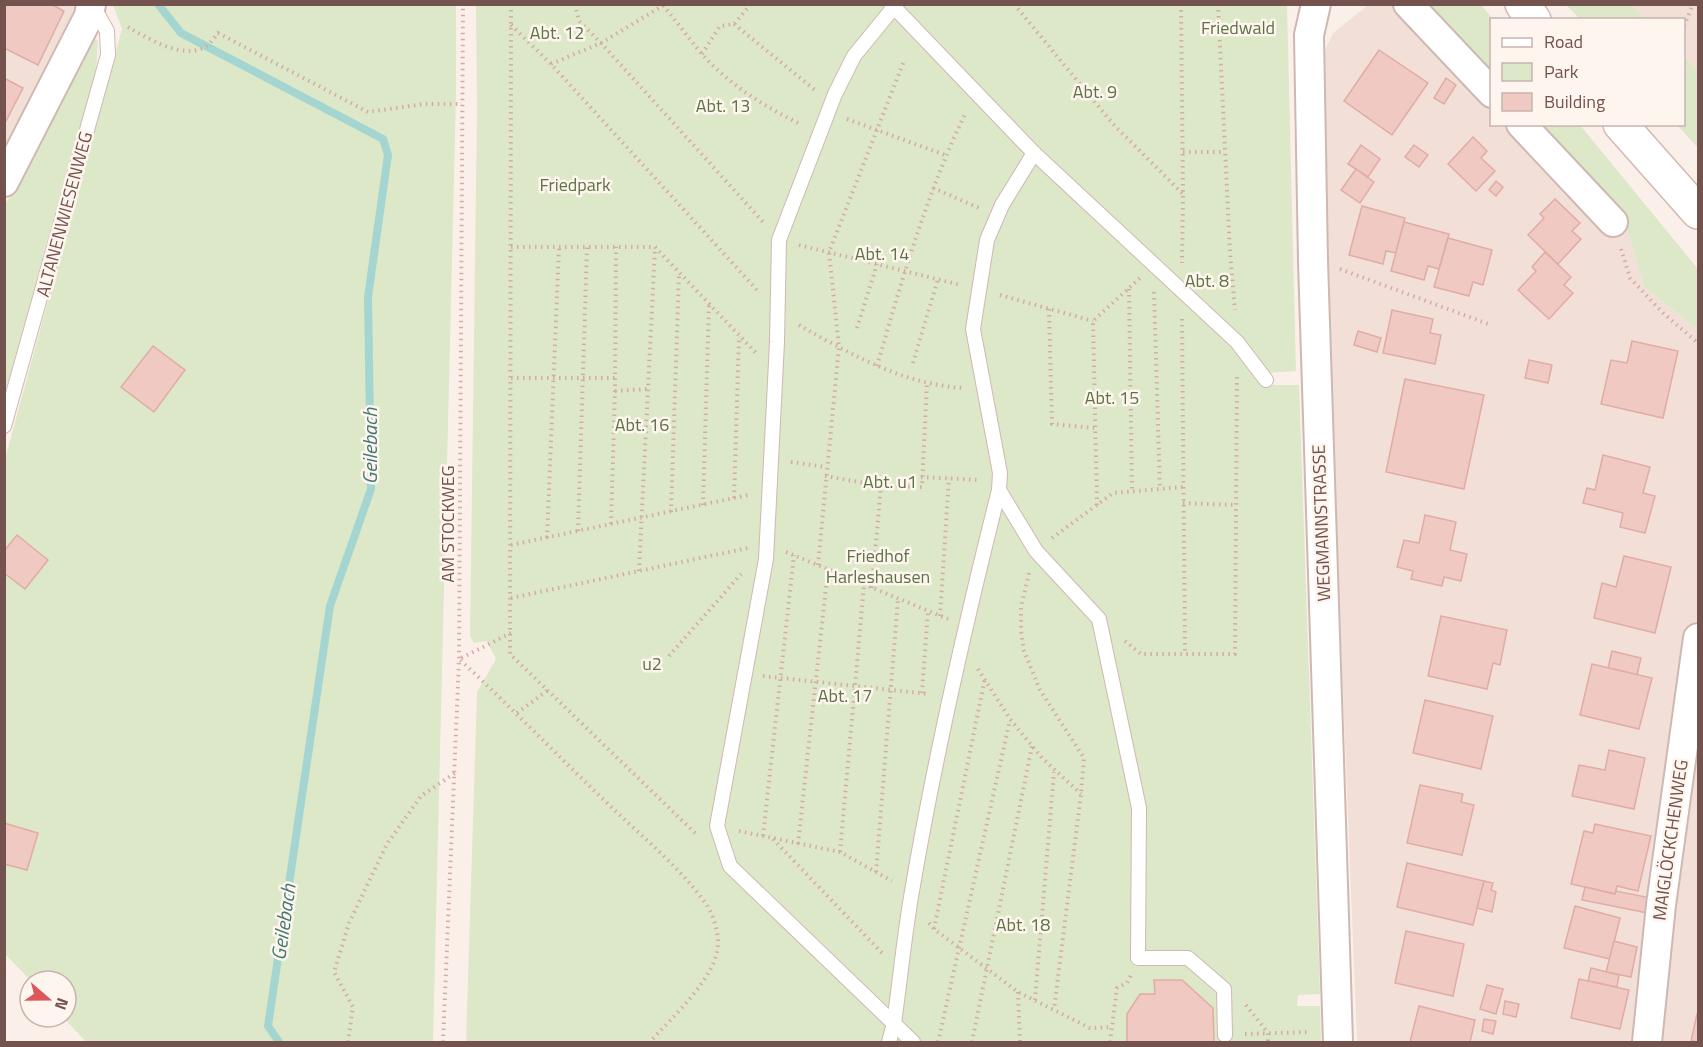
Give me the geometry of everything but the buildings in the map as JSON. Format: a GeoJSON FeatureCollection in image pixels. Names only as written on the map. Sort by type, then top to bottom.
{"type":"FeatureCollection","features":[{"type":"Feature","properties":{"kind":"main road"},"geometry":{"type":"LineString","coordinates":[[1522,4],[1532,18]]}},
{"type":"Feature","properties":{"kind":"main road"},"geometry":{"type":"LineString","coordinates":[[1622,126],[1698,212]]}},
{"type":"Feature","properties":{"kind":"street"},"geometry":{"type":"LineString","coordinates":[[4,182],[90,16],[91,4]]}},
{"type":"Feature","properties":{"kind":"street","name":"WEGMANNSTRASSE"},"geometry":{"type":"LineString","coordinates":[[1316,4],[1309,35],[1326,1037]]}},
{"type":"Feature","properties":{"kind":"street"},"geometry":{"type":"LineString","coordinates":[[1408,4],[1490,92]]}},
{"type":"Feature","properties":{"kind":"street"},"geometry":{"type":"LineString","coordinates":[[1523,126],[1613,222]]}},
{"type":"Feature","properties":{"kind":"street","name":"MAIGLÖCKCHENWEG"},"geometry":{"type":"LineString","coordinates":[[1647,1042],[1661,905],[1698,638]]}},
{"type":"Feature","properties":{"kind":"lane","name":"ALTANENWIESENWEG"},"geometry":{"type":"LineString","coordinates":[[4,426],[108,55],[107,31],[99,13],[91,4]]}},
{"type":"Feature","properties":{"kind":"lane"},"geometry":{"type":"LineString","coordinates":[[913,1042],[730,866],[717,826],[766,559],[778,313],[779,240],[829,107],[854,56],[893,6],[1034,153],[1237,342],[1266,380]]}},
{"type":"Feature","properties":{"kind":"lane"},"geometry":{"type":"LineString","coordinates":[[889,1042],[894,1023],[910,899],[965,626],[999,490],[1000,473],[973,329],[987,240],[1002,205],[1034,153]]}},
{"type":"Feature","properties":{"kind":"lane"},"geometry":{"type":"LineString","coordinates":[[999,490],[1036,551],[1099,619],[1139,808],[1138,958],[1188,958],[1224,989],[1225,1035]]}},
{"type":"Feature","properties":{"kind":"path","name":"AM STOCKWEG"},"geometry":{"type":"LineString","coordinates":[[443,1042],[459,659],[463,4]]}},
{"type":"Feature","properties":{"kind":"path"},"geometry":{"type":"LineString","coordinates":[[511,4],[510,654],[697,834]]}},
{"type":"Feature","properties":{"kind":"path"},"geometry":{"type":"LineString","coordinates":[[575,4],[579,21],[779,240],[959,284]]}},
{"type":"Feature","properties":{"kind":"path"},"geometry":{"type":"LineString","coordinates":[[702,54],[720,26],[734,24],[751,4]]}},
{"type":"Feature","properties":{"kind":"path"},"geometry":{"type":"LineString","coordinates":[[1014,4],[1113,124],[1183,195]]}},
{"type":"Feature","properties":{"kind":"path"},"geometry":{"type":"LineString","coordinates":[[1181,4],[1185,654]]}},
{"type":"Feature","properties":{"kind":"path"},"geometry":{"type":"LineString","coordinates":[[1685,22],[1693,4]]}},
{"type":"Feature","properties":{"kind":"path"},"geometry":{"type":"LineString","coordinates":[[551,64],[601,43],[664,5],[702,54],[733,83],[771,110],[819,133]]}},
{"type":"Feature","properties":{"kind":"path"},"geometry":{"type":"LineString","coordinates":[[123,24],[153,43],[192,52],[207,46],[218,33],[368,112],[424,104],[462,104]]}},
{"type":"Feature","properties":{"kind":"path"},"geometry":{"type":"LineString","coordinates":[[511,24],[551,64],[778,313]]}},
{"type":"Feature","properties":{"kind":"path"},"geometry":{"type":"LineString","coordinates":[[734,24],[829,107],[877,130],[945,155]]}},
{"type":"Feature","properties":{"kind":"path"},"geometry":{"type":"LineString","coordinates":[[818,565],[839,346],[829,252],[904,61]]}},
{"type":"Feature","properties":{"kind":"path"},"geometry":{"type":"LineString","coordinates":[[877,366],[904,271],[933,188],[945,155],[976,93]]}},
{"type":"Feature","properties":{"kind":"path"},"geometry":{"type":"LineString","coordinates":[[1183,152],[1225,152]]}},
{"type":"Feature","properties":{"kind":"path"},"geometry":{"type":"LineString","coordinates":[[933,188],[998,216]]}},
{"type":"Feature","properties":{"kind":"path"},"geometry":{"type":"LineString","coordinates":[[1613,222],[1630,278],[1663,313],[1698,343]]}},
{"type":"Feature","properties":{"kind":"path"},"geometry":{"type":"LineString","coordinates":[[511,247],[655,247],[775,374]]}},
{"type":"Feature","properties":{"kind":"path"},"geometry":{"type":"LineString","coordinates":[[547,538],[560,247]]}},
{"type":"Feature","properties":{"kind":"path"},"geometry":{"type":"LineString","coordinates":[[578,531],[587,247]]}},
{"type":"Feature","properties":{"kind":"path"},"geometry":{"type":"LineString","coordinates":[[611,524],[615,390],[615,247]]}},
{"type":"Feature","properties":{"kind":"path"},"geometry":{"type":"LineString","coordinates":[[639,571],[655,247]]}},
{"type":"Feature","properties":{"kind":"path"},"geometry":{"type":"LineString","coordinates":[[1313,261],[1491,325]]}},
{"type":"Feature","properties":{"kind":"path"},"geometry":{"type":"LineString","coordinates":[[857,328],[877,264]]}},
{"type":"Feature","properties":{"kind":"path"},"geometry":{"type":"LineString","coordinates":[[1097,505],[1093,321],[1154,265]]}},
{"type":"Feature","properties":{"kind":"path"},"geometry":{"type":"LineString","coordinates":[[1154,265],[1160,489]]}},
{"type":"Feature","properties":{"kind":"path"},"geometry":{"type":"LineString","coordinates":[[671,512],[679,273]]}},
{"type":"Feature","properties":{"kind":"path"},"geometry":{"type":"LineString","coordinates":[[913,363],[938,279]]}},
{"type":"Feature","properties":{"kind":"path"},"geometry":{"type":"LineString","coordinates":[[1129,288],[1132,492]]}},
{"type":"Feature","properties":{"kind":"path"},"geometry":{"type":"LineString","coordinates":[[997,294],[1093,321]]}},
{"type":"Feature","properties":{"kind":"path"},"geometry":{"type":"LineString","coordinates":[[703,505],[709,304]]}},
{"type":"Feature","properties":{"kind":"path"},"geometry":{"type":"LineString","coordinates":[[1049,309],[1052,424],[1095,428]]}},
{"type":"Feature","properties":{"kind":"path"},"geometry":{"type":"LineString","coordinates":[[806,329],[877,366],[939,387],[985,390]]}},
{"type":"Feature","properties":{"kind":"path"},"geometry":{"type":"LineString","coordinates":[[734,498],[739,336]]}},
{"type":"Feature","properties":{"kind":"path"},"geometry":{"type":"LineString","coordinates":[[511,378],[615,378]]}},
{"type":"Feature","properties":{"kind":"path"},"geometry":{"type":"LineString","coordinates":[[825,476],[881,486],[922,487],[927,383]]}},
{"type":"Feature","properties":{"kind":"path"},"geometry":{"type":"LineString","coordinates":[[615,390],[648,389]]}},
{"type":"Feature","properties":{"kind":"path"},"geometry":{"type":"LineString","coordinates":[[771,459],[826,467]]}},
{"type":"Feature","properties":{"kind":"path"},"geometry":{"type":"LineString","coordinates":[[921,477],[984,480],[999,490]]}},
{"type":"Feature","properties":{"kind":"path"},"geometry":{"type":"LineString","coordinates":[[511,598],[767,544],[940,616],[949,478]]}},
{"type":"Feature","properties":{"kind":"path"},"geometry":{"type":"LineString","coordinates":[[872,588],[881,486]]}},
{"type":"Feature","properties":{"kind":"path"},"geometry":{"type":"LineString","coordinates":[[1054,1009],[1084,758],[1040,690],[1024,651],[1020,607],[1024,587],[1036,551],[1113,493],[1183,487]]}},
{"type":"Feature","properties":{"kind":"path"},"geometry":{"type":"LineString","coordinates":[[511,545],[769,490]]}},
{"type":"Feature","properties":{"kind":"path"},"geometry":{"type":"LineString","coordinates":[[1183,503],[1236,505]]}},
{"type":"Feature","properties":{"kind":"path"},"geometry":{"type":"LineString","coordinates":[[669,656],[767,544]]}},
{"type":"Feature","properties":{"kind":"path"},"geometry":{"type":"LineString","coordinates":[[764,836],[794,555]]}},
{"type":"Feature","properties":{"kind":"path"},"geometry":{"type":"LineString","coordinates":[[798,844],[828,569]]}},
{"type":"Feature","properties":{"kind":"path"},"geometry":{"type":"LineString","coordinates":[[840,852],[864,585]]}},
{"type":"Feature","properties":{"kind":"path"},"geometry":{"type":"LineString","coordinates":[[876,872],[898,598]]}},
{"type":"Feature","properties":{"kind":"path"},"geometry":{"type":"LineString","coordinates":[[922,693],[928,611]]}},
{"type":"Feature","properties":{"kind":"path"},"geometry":{"type":"LineString","coordinates":[[511,633],[459,659],[687,880],[707,906],[715,922],[718,943],[713,964],[697,989],[650,1042]]}},
{"type":"Feature","properties":{"kind":"path"},"geometry":{"type":"LineString","coordinates":[[1123,639],[1141,654],[1234,654]]}},
{"type":"Feature","properties":{"kind":"path"},"geometry":{"type":"LineString","coordinates":[[977,668],[985,677],[1010,719],[1032,746],[1054,771],[1081,794]]}},
{"type":"Feature","properties":{"kind":"path"},"geometry":{"type":"LineString","coordinates":[[744,675],[951,696]]}},
{"type":"Feature","properties":{"kind":"path"},"geometry":{"type":"LineString","coordinates":[[934,929],[985,677]]}},
{"type":"Feature","properties":{"kind":"path"},"geometry":{"type":"LineString","coordinates":[[517,713],[548,690]]}},
{"type":"Feature","properties":{"kind":"path"},"geometry":{"type":"LineString","coordinates":[[938,1042],[1010,719]]}},
{"type":"Feature","properties":{"kind":"path"},"geometry":{"type":"LineString","coordinates":[[972,1042],[1032,746]]}},
{"type":"Feature","properties":{"kind":"path"},"geometry":{"type":"LineString","coordinates":[[1035,1000],[1054,771]]}},
{"type":"Feature","properties":{"kind":"path"},"geometry":{"type":"LineString","coordinates":[[348,1042],[353,1007],[334,972],[349,923],[387,844],[421,796],[455,773]]}},
{"type":"Feature","properties":{"kind":"path"},"geometry":{"type":"LineString","coordinates":[[717,826],[840,852],[892,881],[934,929],[1018,992],[1090,1028],[1112,1027]]}},
{"type":"Feature","properties":{"kind":"path"},"geometry":{"type":"LineString","coordinates":[[772,838],[901,973]]}},
{"type":"Feature","properties":{"kind":"path"},"geometry":{"type":"LineString","coordinates":[[1110,1042],[1118,988],[1127,983],[1138,958]]}},
{"type":"Feature","properties":{"kind":"path"},"geometry":{"type":"LineString","coordinates":[[1018,992],[1020,1042]]}},
{"type":"Feature","properties":{"kind":"path"},"geometry":{"type":"LineString","coordinates":[[1244,1034],[1268,1033],[1326,1037]]}},
{"type":"Feature","properties":{"kind":"path"},"geometry":{"type":"LineString","coordinates":[[1268,1033],[1268,1042]]}},
{"type":"Feature","properties":{"kind":"shaded area"},"geometry":{"type":"Polygon","coordinates":[[[71,4],[77,7],[5,147],[5,5],[71,4]]]}},
{"type":"Feature","properties":{"kind":"shaded area"},"geometry":{"type":"Polygon","coordinates":[[[1368,5],[1417,5],[1490,81],[1490,126],[1533,126],[1625,222],[1644,287],[1698,330],[1698,1042],[1357,1042],[1330,369],[1324,52],[1333,33],[1368,5]]]}},
{"type":"Feature","properties":{"kind":"shaded area"},"geometry":{"type":"Polygon","coordinates":[[[1632,5],[1698,5],[1698,71],[1685,57],[1685,18],[1644,18],[1632,5]]]}},
{"type":"Feature","properties":{"kind":"green space"},"geometry":{"type":"Polygon","coordinates":[[[113,5],[456,5],[456,95],[433,1042],[86,1042],[74,1029],[78,1029],[78,969],[19,969],[5,954],[5,459],[122,29],[113,5]]]}},
{"type":"Feature","properties":{"kind":"green space","name":"Friedhof Harleshausen"},"geometry":{"type":"Polygon","coordinates":[[[476,5],[1287,5],[1296,371],[1266,373],[1267,385],[1299,385],[1320,994],[1298,995],[1297,1006],[1320,1006],[1321,1042],[466,1042],[477,692],[496,659],[487,641],[474,643],[470,636],[477,110],[476,5]]]}},
{"type":"Feature","properties":{"kind":"green space"},"geometry":{"type":"Polygon","coordinates":[[[1417,5],[1481,5],[1492,18],[1490,18],[1490,81],[1417,5]]]}},
{"type":"Feature","properties":{"kind":"green space"},"geometry":{"type":"Polygon","coordinates":[[[1566,5],[1632,5],[1644,18],[1579,18],[1566,5]]]}},
{"type":"Feature","properties":{"kind":"green space"},"geometry":{"type":"Polygon","coordinates":[[[90,37],[98,41],[96,72],[5,393],[5,205],[90,37]]]}},
{"type":"Feature","properties":{"kind":"green space"},"geometry":{"type":"Polygon","coordinates":[[[1685,57],[1698,71],[1698,148],[1678,126],[1685,126],[1685,57]]]}},
{"type":"Feature","properties":{"kind":"green space"},"geometry":{"type":"Polygon","coordinates":[[[1533,126],[1581,126],[1698,269],[1698,330],[1644,287],[1625,222],[1533,126]]]}},
{"type":"Feature","properties":{"kind":"waterway","name":"Geilebach"},"geometry":{"type":"LineString","coordinates":[[158,4],[181,33],[383,139],[388,155],[368,297],[371,489],[330,606],[268,1026],[279,1042]]}},
{"type":"Feature","properties":{"kind":"park label","name":"Friedwald"},"geometry":{"type":"Point","coordinates":[1238,27]}},
{"type":"Feature","properties":{"kind":"park label","name":"Abt. 12"},"geometry":{"type":"Point","coordinates":[557,32]}},
{"type":"Feature","properties":{"kind":"park label","name":"Abt. 9"},"geometry":{"type":"Point","coordinates":[1095,91]}},
{"type":"Feature","properties":{"kind":"park label","name":"Abt. 13"},"geometry":{"type":"Point","coordinates":[723,105]}},
{"type":"Feature","properties":{"kind":"park label","name":"Friedpark"},"geometry":{"type":"Point","coordinates":[575,184]}},
{"type":"Feature","properties":{"kind":"park label","name":"Abt. 14"},"geometry":{"type":"Point","coordinates":[882,253]}},
{"type":"Feature","properties":{"kind":"park label","name":"Abt. 8"},"geometry":{"type":"Point","coordinates":[1207,280]}},
{"type":"Feature","properties":{"kind":"park label","name":"Abt. 15"},"geometry":{"type":"Point","coordinates":[1112,397]}},
{"type":"Feature","properties":{"kind":"park label","name":"Abt. 16"},"geometry":{"type":"Point","coordinates":[642,424]}},
{"type":"Feature","properties":{"kind":"park label","name":"Abt. u1"},"geometry":{"type":"Point","coordinates":[890,481]}},
{"type":"Feature","properties":{"kind":"park label","name":"u2"},"geometry":{"type":"Point","coordinates":[652,663]}},
{"type":"Feature","properties":{"kind":"park label","name":"Abt. 17"},"geometry":{"type":"Point","coordinates":[845,695]}},
{"type":"Feature","properties":{"kind":"park label","name":"Abt. 18"},"geometry":{"type":"Point","coordinates":[1023,924]}}]}
